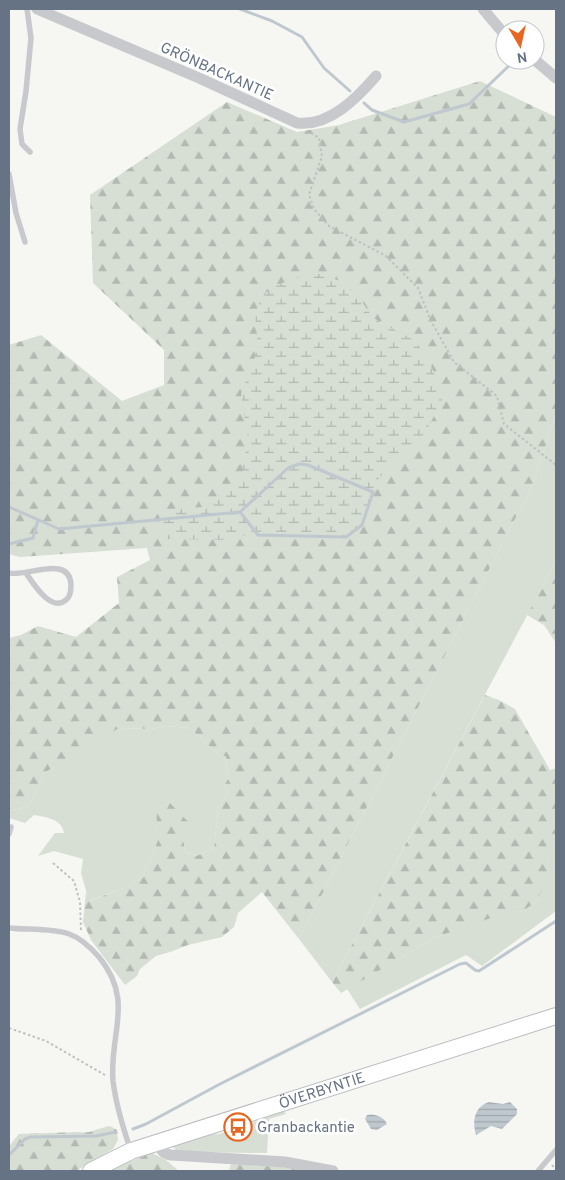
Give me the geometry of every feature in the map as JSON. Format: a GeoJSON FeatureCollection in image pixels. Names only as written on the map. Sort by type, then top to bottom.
{"type":"FeatureCollection","features":[{"type":"Feature","properties":{"kind":"street","name":"GRÖNBACKANTIE"},"geometry":{"type":"LineString","coordinates":[[37,9],[199,78],[297,123],[312,122],[330,115],[352,101],[376,76]]}},
{"type":"Feature","properties":{"kind":"street"},"geometry":{"type":"LineString","coordinates":[[483,9],[495,25]]}},
{"type":"Feature","properties":{"kind":"street"},"geometry":{"type":"LineString","coordinates":[[545,69],[556,78]]}},
{"type":"Feature","properties":{"kind":"street","name":"ÖVERBYNTIE"},"geometry":{"type":"LineString","coordinates":[[91,1171],[131,1151],[556,1016]]}},
{"type":"Feature","properties":{"kind":"street"},"geometry":{"type":"LineString","coordinates":[[158,1143],[162,1151],[171,1155],[285,1162],[333,1171]]}},
{"type":"Feature","properties":{"kind":"lane"},"geometry":{"type":"LineString","coordinates":[[27,9],[31,38],[20,129],[22,144],[30,152]]}},
{"type":"Feature","properties":{"kind":"lane"},"geometry":{"type":"LineString","coordinates":[[9,174],[16,213],[25,242]]}},
{"type":"Feature","properties":{"kind":"lane"},"geometry":{"type":"LineString","coordinates":[[9,573],[26,573],[46,568],[66,572],[70,577],[70,593],[67,600],[55,602],[46,599],[26,573]]}},
{"type":"Feature","properties":{"kind":"lane"},"geometry":{"type":"LineString","coordinates":[[9,926],[70,934],[82,940],[102,961],[109,972],[118,996],[120,1008],[115,1038],[113,1080],[118,1108],[131,1151]]}},
{"type":"Feature","properties":{"kind":"lane"},"geometry":{"type":"LineString","coordinates":[[538,1171],[556,1150]]}},
{"type":"Feature","properties":{"kind":"path"},"geometry":{"type":"LineString","coordinates":[[311,133],[319,138],[322,156],[309,195],[314,209],[329,226],[386,256],[418,288],[432,321],[454,362],[497,396],[504,424],[556,464]]}},
{"type":"Feature","properties":{"kind":"path"},"geometry":{"type":"LineString","coordinates":[[53,863],[74,881],[80,902],[82,940]]}},
{"type":"Feature","properties":{"kind":"path"},"geometry":{"type":"LineString","coordinates":[[9,1028],[46,1041],[113,1080]]}},
{"type":"Feature","properties":{"kind":"green space"},"geometry":{"type":"Polygon","coordinates":[[[480,81],[556,117],[556,414],[533,484],[299,939],[262,892],[238,913],[234,927],[222,937],[188,945],[156,956],[140,969],[137,976],[125,985],[91,940],[83,922],[86,892],[90,901],[124,888],[143,877],[158,840],[156,806],[169,802],[194,828],[183,838],[185,851],[196,856],[214,849],[218,808],[228,793],[225,784],[228,779],[226,756],[220,756],[190,728],[166,726],[151,729],[119,728],[44,773],[29,806],[9,811],[9,638],[21,635],[38,626],[76,637],[119,603],[117,577],[150,560],[147,548],[20,557],[9,554],[9,345],[41,335],[122,401],[164,385],[164,350],[93,283],[90,195],[227,102],[297,132],[339,125],[480,81]]]}},
{"type":"Feature","properties":{"kind":"green space"},"geometry":{"type":"Polygon","coordinates":[[[308,274],[322,274],[340,281],[359,297],[372,317],[415,340],[430,364],[441,388],[442,400],[430,424],[421,438],[391,465],[375,483],[362,525],[346,537],[252,534],[225,540],[166,539],[158,524],[171,509],[203,507],[226,493],[242,473],[248,438],[241,394],[258,349],[255,313],[262,296],[274,286],[308,274]]]}},
{"type":"Feature","properties":{"kind":"green space"},"geometry":{"type":"Polygon","coordinates":[[[556,414],[556,561],[332,982],[299,939],[533,484],[556,414]]]}},
{"type":"Feature","properties":{"kind":"green space"},"geometry":{"type":"Polygon","coordinates":[[[556,561],[556,643],[544,625],[527,615],[556,561]]]}},
{"type":"Feature","properties":{"kind":"green space"},"geometry":{"type":"Polygon","coordinates":[[[485,695],[515,709],[550,770],[556,768],[557,822],[547,870],[549,886],[542,890],[536,902],[523,911],[502,914],[434,938],[341,993],[332,982],[485,695]]]}},
{"type":"Feature","properties":{"kind":"green space"},"geometry":{"type":"Polygon","coordinates":[[[166,726],[190,728],[220,756],[226,756],[228,779],[225,784],[228,793],[218,808],[214,849],[196,856],[185,851],[183,838],[193,828],[157,805],[158,840],[143,877],[124,888],[89,901],[81,873],[83,859],[54,851],[38,856],[55,833],[64,833],[63,828],[53,820],[34,815],[25,823],[9,818],[9,811],[29,806],[44,773],[109,733],[119,728],[151,729],[166,726]]]}},
{"type":"Feature","properties":{"kind":"green space"},"geometry":{"type":"Polygon","coordinates":[[[556,828],[556,911],[482,966],[466,955],[360,1009],[347,989],[434,938],[502,913],[523,911],[536,902],[542,890],[548,886],[547,864],[556,828]]]}},
{"type":"Feature","properties":{"kind":"green space"},"geometry":{"type":"Polygon","coordinates":[[[283,1110],[286,1114],[269,1119],[267,1153],[178,1152],[173,1147],[175,1143],[201,1135],[219,1134],[283,1110]]]}},
{"type":"Feature","properties":{"kind":"green space"},"geometry":{"type":"Polygon","coordinates":[[[110,1126],[117,1130],[118,1140],[113,1149],[76,1171],[9,1171],[9,1146],[19,1134],[87,1132],[110,1126]]]}},
{"type":"Feature","properties":{"kind":"green space"},"geometry":{"type":"Polygon","coordinates":[[[152,1153],[166,1160],[179,1171],[106,1171],[152,1153]]]}},
{"type":"Feature","properties":{"kind":"green space"},"geometry":{"type":"Polygon","coordinates":[[[231,1164],[283,1167],[305,1171],[229,1171],[231,1164]]]}},
{"type":"Feature","properties":{"kind":"shaded area"},"geometry":{"type":"Polygon","coordinates":[[[489,1102],[503,1104],[510,1102],[517,1109],[517,1114],[502,1129],[491,1126],[476,1135],[475,1115],[480,1107],[489,1102]]]}},
{"type":"Feature","properties":{"kind":"shaded area"},"geometry":{"type":"Polygon","coordinates":[[[367,1115],[378,1116],[384,1119],[387,1124],[377,1130],[371,1129],[365,1119],[367,1115]]]}},
{"type":"Feature","properties":{"kind":"waterway"},"geometry":{"type":"LineString","coordinates":[[240,9],[272,21],[302,37],[324,68],[350,91]]}},
{"type":"Feature","properties":{"kind":"waterway"},"geometry":{"type":"LineString","coordinates":[[364,103],[372,110],[404,122],[469,104],[505,70]]}},
{"type":"Feature","properties":{"kind":"waterway"},"geometry":{"type":"LineString","coordinates":[[9,507],[59,529],[240,512],[288,468],[299,464],[308,465],[373,492],[362,525],[346,537],[258,535],[240,512]]}},
{"type":"Feature","properties":{"kind":"waterway"},"geometry":{"type":"LineString","coordinates":[[9,544],[33,538],[38,520]]}},
{"type":"Feature","properties":{"kind":"waterway"},"geometry":{"type":"LineString","coordinates":[[133,1129],[460,964],[466,963],[479,971],[556,921]]}},
{"type":"Feature","properties":{"kind":"waterway"},"geometry":{"type":"LineString","coordinates":[[9,1155],[25,1139],[31,1137],[96,1136],[116,1132]]}},
{"type":"Feature","properties":{"kind":"place","name":"Granbackantie"},"geometry":{"type":"Point","coordinates":[238,1127]}}]}
